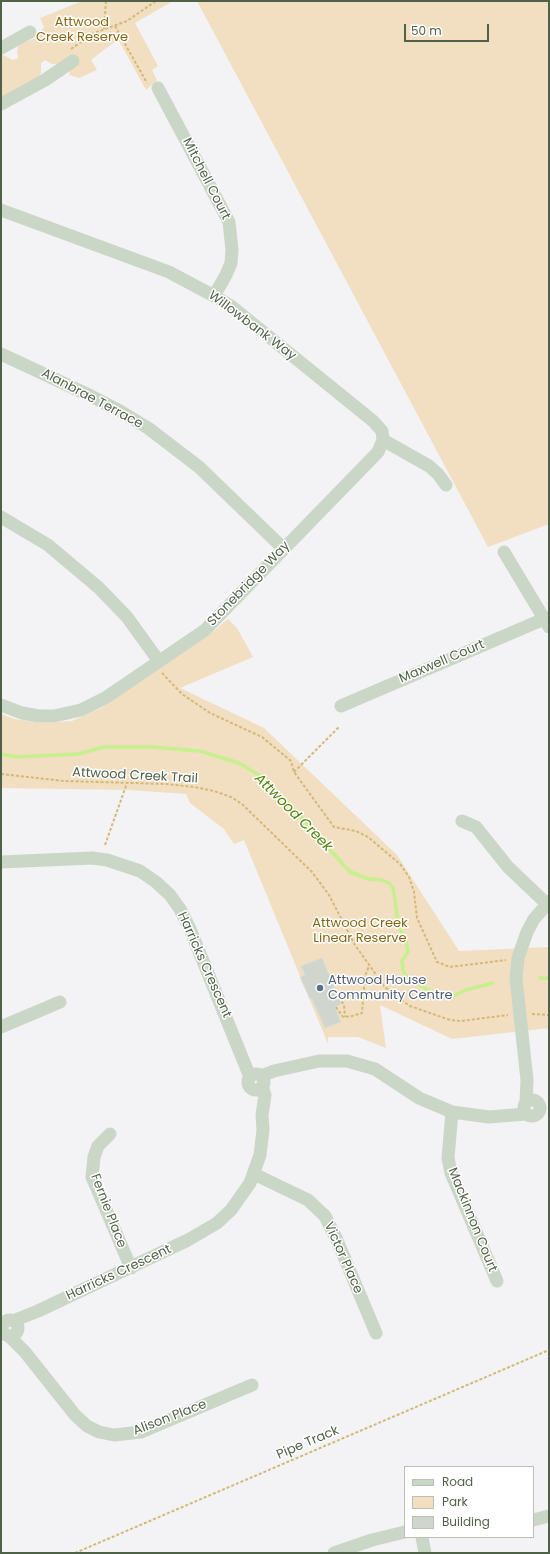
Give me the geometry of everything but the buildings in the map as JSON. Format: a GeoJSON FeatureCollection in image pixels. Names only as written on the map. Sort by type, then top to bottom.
{"type":"FeatureCollection","features":[{"type":"Feature","properties":{"kind":"street"},"geometry":{"type":"LineString","coordinates":[[1,48],[30,32]]}},
{"type":"Feature","properties":{"kind":"street"},"geometry":{"type":"LineString","coordinates":[[1,104],[31,89],[71,56]]}},
{"type":"Feature","properties":{"kind":"street","name":"Mitchell Court"},"geometry":{"type":"LineString","coordinates":[[153,86],[229,222],[232,243],[231,263],[214,296]]}},
{"type":"Feature","properties":{"kind":"street","name":"Willowbank Way"},"geometry":{"type":"LineString","coordinates":[[1,210],[169,272],[231,306],[373,421],[382,432],[383,440]]}},
{"type":"Feature","properties":{"kind":"street","name":"Alanbrae Terrace"},"geometry":{"type":"LineString","coordinates":[[1,354],[120,410],[148,428],[199,467],[284,549]]}},
{"type":"Feature","properties":{"kind":"street"},"geometry":{"type":"LineString","coordinates":[[383,440],[429,466],[438,474],[446,485]]}},
{"type":"Feature","properties":{"kind":"street","name":"Stonebridge Way"},"geometry":{"type":"LineString","coordinates":[[1,705],[22,713],[39,716],[70,714],[93,705],[105,698],[214,621],[378,452],[383,440]]}},
{"type":"Feature","properties":{"kind":"street"},"geometry":{"type":"LineString","coordinates":[[1,517],[48,545],[99,588],[127,617],[156,662]]}},
{"type":"Feature","properties":{"kind":"street"},"geometry":{"type":"LineString","coordinates":[[504,552],[547,623]]}},
{"type":"Feature","properties":{"kind":"street","name":"Maxwell Court"},"geometry":{"type":"LineString","coordinates":[[341,706],[547,623]]}},
{"type":"Feature","properties":{"kind":"street"},"geometry":{"type":"LineString","coordinates":[[258,1081],[274,1071],[319,1060],[334,1059],[362,1064],[388,1076],[425,1101],[452,1112],[477,1116],[498,1116],[536,1106],[527,1080],[516,978],[518,958],[527,932],[548,903],[508,867],[476,827],[462,821]]}},
{"type":"Feature","properties":{"kind":"street","name":"Harricks Crescent"},"geometry":{"type":"LineString","coordinates":[[1,862],[92,858],[107,860],[140,871],[156,882],[170,895],[180,908],[239,1047],[241,1058],[258,1081],[265,1095],[262,1114],[262,1143],[254,1174],[244,1194],[231,1210],[217,1223],[188,1240],[38,1311],[9,1331]]}},
{"type":"Feature","properties":{"kind":"street"},"geometry":{"type":"LineString","coordinates":[[1,1027],[60,1002]]}},
{"type":"Feature","properties":{"kind":"street","name":"Mackinnon Court"},"geometry":{"type":"LineString","coordinates":[[452,1112],[448,1158],[451,1173],[497,1281]]}},
{"type":"Feature","properties":{"kind":"street","name":"Fernie Place"},"geometry":{"type":"LineString","coordinates":[[110,1134],[98,1146],[94,1157],[92,1177],[131,1268]]}},
{"type":"Feature","properties":{"kind":"street","name":"Victor Place"},"geometry":{"type":"LineString","coordinates":[[254,1174],[308,1200],[324,1216],[336,1238],[376,1333]]}},
{"type":"Feature","properties":{"kind":"street","name":"Alison Place"},"geometry":{"type":"LineString","coordinates":[[9,1331],[75,1415],[87,1426],[99,1432],[114,1435],[141,1432],[252,1385]]}},
{"type":"Feature","properties":{"kind":"street"},"geometry":{"type":"LineString","coordinates":[[534,1520],[549,1516]]}},
{"type":"Feature","properties":{"kind":"street"},"geometry":{"type":"LineString","coordinates":[[334,1553],[372,1540],[404,1532]]}},
{"type":"Feature","properties":{"kind":"street"},"geometry":{"type":"LineString","coordinates":[[422,1538],[425,1553]]}},
{"type":"Feature","properties":{"kind":"path"},"geometry":{"type":"LineString","coordinates":[[104,29],[106,1]]}},
{"type":"Feature","properties":{"kind":"path"},"geometry":{"type":"LineString","coordinates":[[71,56],[94,33],[115,26],[133,17],[156,1]]}},
{"type":"Feature","properties":{"kind":"path"},"geometry":{"type":"LineString","coordinates":[[115,26],[153,86]]}},
{"type":"Feature","properties":{"kind":"path"},"geometry":{"type":"LineString","coordinates":[[156,662],[169,682],[182,694],[210,713],[262,737],[291,761],[294,772],[334,827],[356,831],[368,837],[400,864],[409,878],[414,892],[417,918],[437,962],[450,967],[506,960]]}},
{"type":"Feature","properties":{"kind":"path"},"geometry":{"type":"LineString","coordinates":[[294,772],[340,726]]}},
{"type":"Feature","properties":{"kind":"path","name":"Attwood Creek Trail"},"geometry":{"type":"LineString","coordinates":[[1,774],[64,781],[127,783],[201,788],[231,797],[242,804],[312,872],[329,895],[355,945],[369,966],[384,986],[398,998],[410,1006],[440,1018],[461,1021],[519,1015],[549,1015]]}},
{"type":"Feature","properties":{"kind":"path"},"geometry":{"type":"LineString","coordinates":[[105,845],[127,783]]}},
{"type":"Feature","properties":{"kind":"path"},"geometry":{"type":"LineString","coordinates":[[336,1007],[340,1015],[345,1017],[359,1014],[364,1010],[365,976],[369,966]]}},
{"type":"Feature","properties":{"kind":"path"},"geometry":{"type":"LineString","coordinates":[[339,997],[345,1009],[345,1017]]}},
{"type":"Feature","properties":{"kind":"path","name":"Pipe Track"},"geometry":{"type":"LineString","coordinates":[[75,1553],[549,1350]]}},
{"type":"Feature","properties":{"kind":"green space","name":"Attwood Creek Reserve"},"geometry":{"type":"Polygon","coordinates":[[[82,1],[173,1],[135,23],[158,66],[152,70],[157,80],[146,90],[118,39],[91,60],[97,70],[79,78],[69,75],[72,64],[52,64],[45,60],[41,63],[41,73],[38,79],[1,100],[1,54],[13,60],[18,58],[17,51],[19,45],[35,38],[44,27],[40,18],[82,1]]]}},
{"type":"Feature","properties":{"kind":"green space"},"geometry":{"type":"Polygon","coordinates":[[[197,1],[549,1],[549,524],[488,547],[197,1]]]}},
{"type":"Feature","properties":{"kind":"green space","name":"Attwood Creek Linear Reserve"},"geometry":{"type":"Polygon","coordinates":[[[228,619],[237,628],[253,657],[180,688],[264,728],[397,855],[459,951],[549,947],[549,1028],[452,1039],[380,1005],[386,1048],[358,1037],[328,1037],[328,1044],[244,840],[234,844],[224,829],[190,803],[186,794],[129,790],[1,788],[1,714],[14,719],[42,723],[72,721],[101,708],[209,635],[228,619]]]}},
{"type":"Feature","properties":{"kind":"waterway","name":"Attwood Creek"},"geometry":{"type":"LineString","coordinates":[[1,754],[17,757],[78,754],[104,747],[152,747],[200,751],[239,763],[259,775],[291,806],[350,872],[369,879],[382,880],[389,883],[393,888],[398,925],[406,940],[408,952],[402,961],[403,970],[407,978],[439,996],[449,998],[466,990],[493,983]]}},
{"type":"Feature","properties":{"kind":"waterway","name":"Attwood Creek"},"geometry":{"type":"LineString","coordinates":[[540,978],[549,978]]}},
{"type":"Feature","properties":{"kind":"place","name":"Attwood House Community Centre"},"geometry":{"type":"Point","coordinates":[320,988]}}]}
